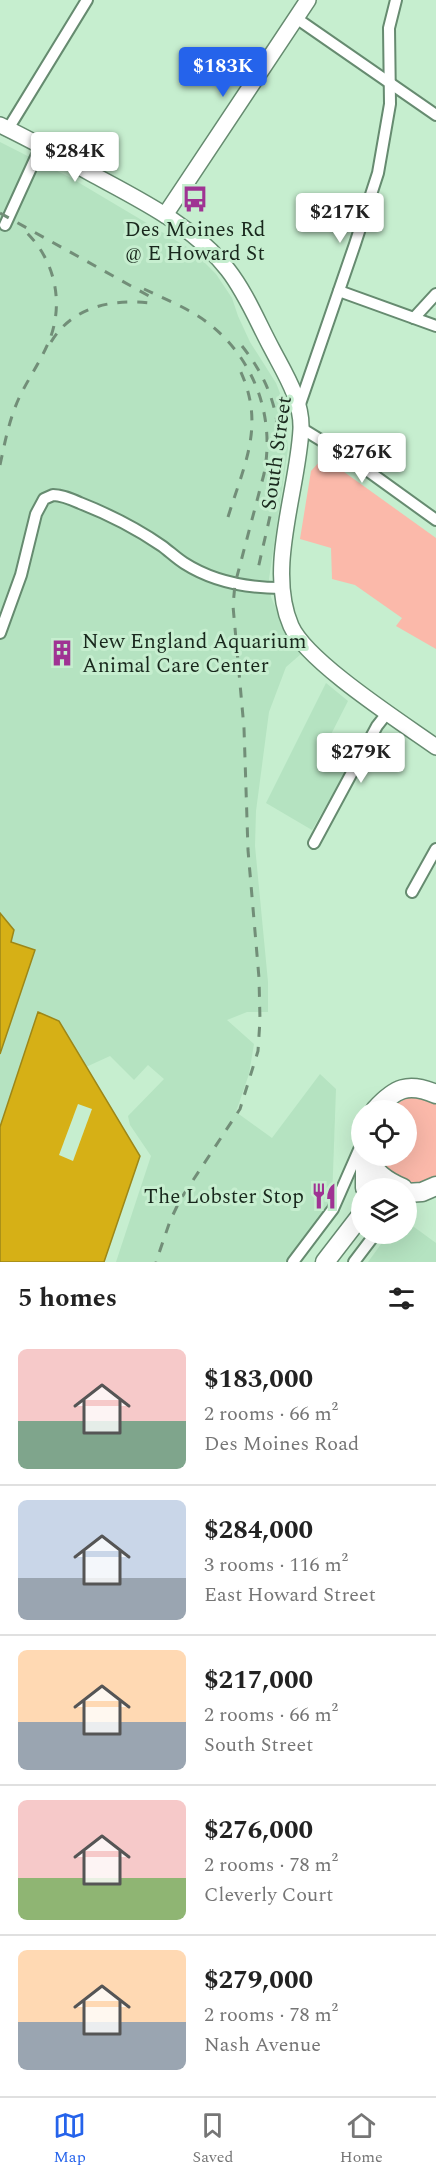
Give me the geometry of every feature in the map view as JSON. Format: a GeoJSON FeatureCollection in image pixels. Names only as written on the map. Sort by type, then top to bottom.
{"type":"FeatureCollection","features":[{"type":"Feature","properties":{"kind":"main road"},"geometry":{"type":"LineString","coordinates":[[165,215],[308,0]]}},
{"type":"Feature","properties":{"kind":"main road"},"geometry":{"type":"LineString","coordinates":[[4,127],[165,215],[207,247],[228,270],[249,304],[287,378],[299,407]]}},
{"type":"Feature","properties":{"kind":"main road","name":"South Street"},"geometry":{"type":"LineString","coordinates":[[299,407],[301,428],[282,552],[281,588],[284,608],[292,628],[312,653],[436,747]]}},
{"type":"Feature","properties":{"kind":"main road"},"geometry":{"type":"LineString","coordinates":[[385,1100],[400,1090],[436,1081]]}},
{"type":"Feature","properties":{"kind":"main road"},"geometry":{"type":"LineString","coordinates":[[416,1086],[436,1094]]}},
{"type":"Feature","properties":{"kind":"main road"},"geometry":{"type":"LineString","coordinates":[[371,1166],[384,1178]]}},
{"type":"Feature","properties":{"kind":"main road"},"geometry":{"type":"LineString","coordinates":[[325,1262],[351,1226]]}},
{"type":"Feature","properties":{"kind":"street"},"geometry":{"type":"LineString","coordinates":[[4,127],[87,0]]}},
{"type":"Feature","properties":{"kind":"street","name":"South Street"},"geometry":{"type":"LineString","coordinates":[[299,407],[378,172],[389,112],[389,28],[396,0]]}},
{"type":"Feature","properties":{"kind":"street"},"geometry":{"type":"LineString","coordinates":[[296,18],[436,115]]}},
{"type":"Feature","properties":{"kind":"street"},"geometry":{"type":"LineString","coordinates":[[5,225],[41,146]]}},
{"type":"Feature","properties":{"kind":"street"},"geometry":{"type":"LineString","coordinates":[[339,291],[436,326]]}},
{"type":"Feature","properties":{"kind":"street"},"geometry":{"type":"LineString","coordinates":[[414,318],[436,294]]}},
{"type":"Feature","properties":{"kind":"street"},"geometry":{"type":"LineString","coordinates":[[301,428],[350,458],[436,520]]}},
{"type":"Feature","properties":{"kind":"street"},"geometry":{"type":"LineString","coordinates":[[0,633],[21,575],[36,514],[44,499],[53,495],[78,502],[115,518],[157,543],[182,562],[208,574],[235,584],[258,588],[281,588]]}},
{"type":"Feature","properties":{"kind":"street"},"geometry":{"type":"LineString","coordinates":[[314,843],[372,735],[388,712]]}},
{"type":"Feature","properties":{"kind":"street"},"geometry":{"type":"LineString","coordinates":[[412,892],[436,849]]}},
{"type":"Feature","properties":{"kind":"street"},"geometry":{"type":"LineString","coordinates":[[293,1262],[333,1209],[352,1166]]}},
{"type":"Feature","properties":{"kind":"street"},"geometry":{"type":"LineString","coordinates":[[354,1262],[367,1244]]}},
{"type":"Feature","properties":{"kind":"shaded area"},"geometry":{"type":"Polygon","coordinates":[[[0,142],[71,178],[192,250],[216,274],[232,298],[250,342],[276,383],[284,403],[288,449],[269,579],[271,597],[288,636],[301,654],[286,667],[269,712],[256,811],[255,846],[268,982],[268,1012],[247,1012],[227,1020],[254,1044],[249,1074],[236,1112],[272,1138],[320,1074],[336,1089],[332,1200],[285,1262],[116,1262],[151,1156],[130,1125],[128,1116],[164,1079],[148,1065],[134,1080],[110,1056],[86,1067],[59,1021],[38,1013],[0,1127],[0,1054],[34,950],[11,942],[14,930],[0,913],[0,142]]]}},
{"type":"Feature","properties":{"kind":"shaded area"},"geometry":{"type":"Polygon","coordinates":[[[321,460],[333,464],[436,538],[436,649],[396,626],[402,618],[355,585],[332,579],[331,548],[300,539],[311,471],[321,460]]]}},
{"type":"Feature","properties":{"kind":"shaded area"},"geometry":{"type":"Polygon","coordinates":[[[326,683],[348,701],[324,748],[350,764],[312,830],[266,803],[326,683]]]}},
{"type":"Feature","properties":{"kind":"shaded area"},"geometry":{"type":"Polygon","coordinates":[[[0,913],[14,930],[11,942],[35,950],[0,1054],[0,913]]]}},
{"type":"Feature","properties":{"kind":"shaded area"},"geometry":{"type":"Polygon","coordinates":[[[38,1012],[59,1021],[140,1156],[104,1262],[0,1262],[0,1127],[38,1012]]]}},
{"type":"Feature","properties":{"kind":"shaded area"},"geometry":{"type":"Polygon","coordinates":[[[410,1096],[436,1100],[436,1177],[417,1184],[417,1178],[396,1178],[384,1166],[417,1166],[417,1100],[403,1100],[410,1096]]]}},
{"type":"Feature","properties":{"kind":"shaded area"},"geometry":{"type":"Polygon","coordinates":[[[417,1229],[436,1243],[436,1262],[368,1262],[381,1244],[417,1244],[417,1229]]]}},
{"type":"Feature","properties":{"kind":"pier"},"geometry":{"type":"Polygon","coordinates":[[[78,1104],[92,1109],[73,1161],[59,1155],[78,1104]]]}},
{"type":"Feature","properties":{"kind":"railway"},"geometry":{"type":"LineString","coordinates":[[0,213],[149,296]]}},
{"type":"Feature","properties":{"kind":"railway"},"geometry":{"type":"LineString","coordinates":[[0,465],[19,398],[48,344],[55,322],[56,293],[49,265],[24,230]]}},
{"type":"Feature","properties":{"kind":"railway"},"geometry":{"type":"LineString","coordinates":[[144,289],[197,315],[228,341],[241,357],[259,393],[267,433],[264,474],[235,584],[233,606],[244,728],[248,850],[259,978],[258,1051],[240,1109],[180,1200],[156,1262]]}},
{"type":"Feature","properties":{"kind":"railway"},"geometry":{"type":"LineString","coordinates":[[51,342],[72,319],[98,306],[127,302],[157,304]]}},
{"type":"Feature","properties":{"kind":"railway"},"geometry":{"type":"LineString","coordinates":[[242,346],[260,373],[272,400],[278,427],[279,454],[276,481],[258,569]]}},
{"type":"Feature","properties":{"kind":"railway"},"geometry":{"type":"LineString","coordinates":[[228,517],[246,460],[252,425],[247,388],[239,368]]}},
{"type":"Feature","properties":{"kind":"place","name":"Des Moines Rd @ E Howard St"},"geometry":{"type":"Point","coordinates":[195,199]}},
{"type":"Feature","properties":{"kind":"place","name":"New England Aquarium Animal Care Center"},"geometry":{"type":"Point","coordinates":[62,653]}},
{"type":"Feature","properties":{"kind":"place","name":"The Lobster Stop"},"geometry":{"type":"Point","coordinates":[324,1196]}}]}
